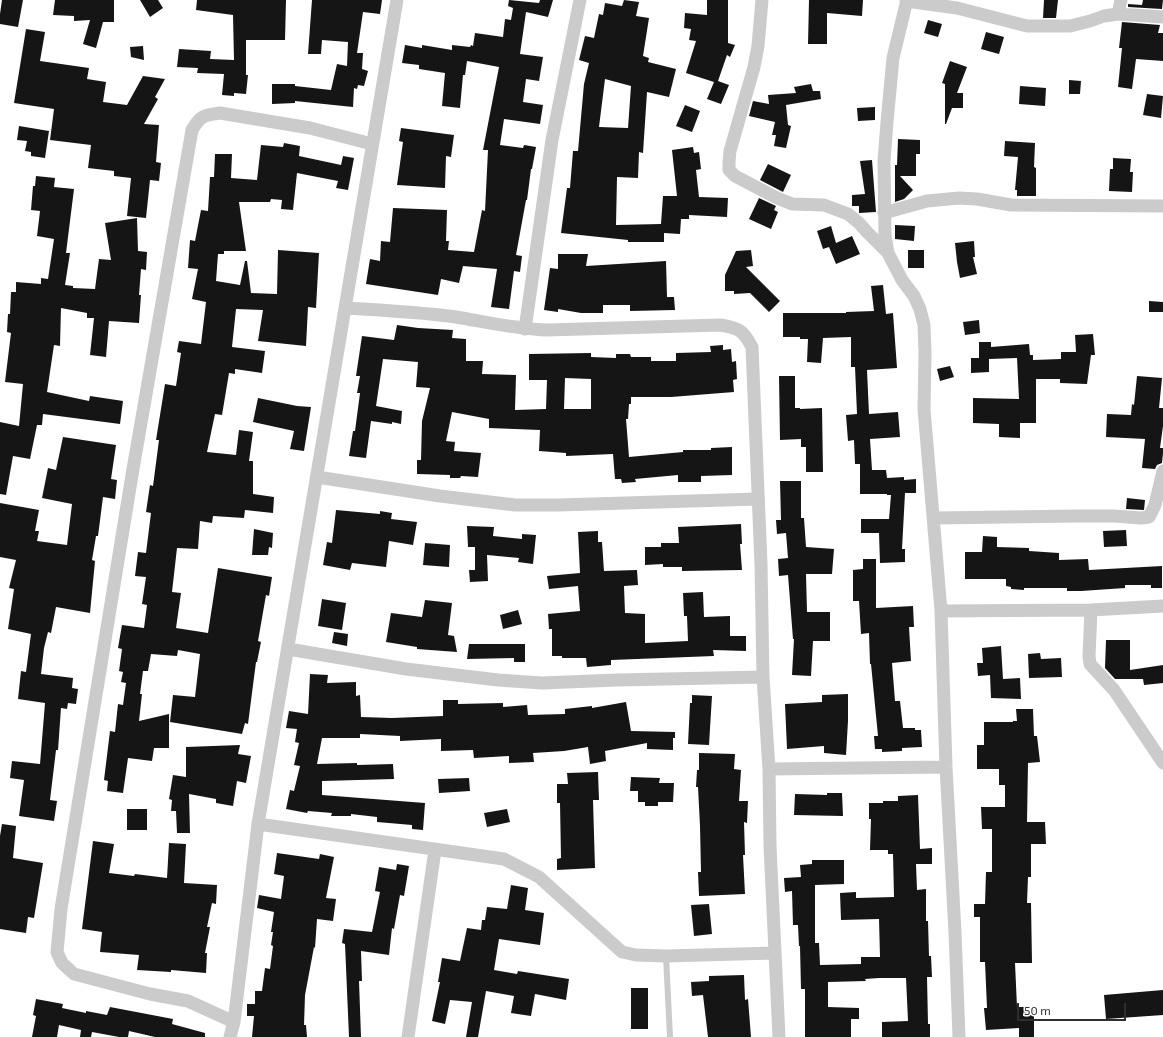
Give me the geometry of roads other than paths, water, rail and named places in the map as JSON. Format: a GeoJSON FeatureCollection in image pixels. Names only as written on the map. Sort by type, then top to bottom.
{"type":"FeatureCollection","features":[{"type":"Feature","properties":{"kind":"street"},"geometry":{"type":"LineString","coordinates":[[230,1037],[234,1022],[258,824],[397,0]]}},
{"type":"Feature","properties":{"kind":"street"},"geometry":{"type":"LineString","coordinates":[[525,329],[552,140],[580,0]]}},
{"type":"Feature","properties":{"kind":"street"},"geometry":{"type":"LineString","coordinates":[[762,0],[758,46],[754,67],[730,151],[728,162],[730,170],[735,176],[792,204],[824,205],[848,214],[859,222],[888,253]]}},
{"type":"Feature","properties":{"kind":"street"},"geometry":{"type":"LineString","coordinates":[[959,1037],[946,767],[941,611],[924,409],[924,325],[920,309],[914,296],[902,280],[888,253],[884,235],[884,161],[893,58],[906,0],[957,8],[1027,26],[1070,26],[1104,16],[1118,14],[1163,17]]}},
{"type":"Feature","properties":{"kind":"street"},"geometry":{"type":"LineString","coordinates":[[1118,14],[1121,0]]}},
{"type":"Feature","properties":{"kind":"street"},"geometry":{"type":"LineString","coordinates":[[234,1022],[188,1001],[150,994],[74,974],[62,964],[57,952],[61,909],[133,469],[192,130],[197,120],[207,115],[220,114],[310,128],[372,144]]}},
{"type":"Feature","properties":{"kind":"street"},"geometry":{"type":"LineString","coordinates":[[884,213],[927,201],[959,198],[977,199],[1011,205],[1163,206]]}},
{"type":"Feature","properties":{"kind":"street"},"geometry":{"type":"LineString","coordinates":[[345,308],[406,311],[525,329],[547,330],[720,325],[734,327],[746,334],[752,347],[761,564],[763,677],[769,769],[770,846],[779,1037]]}},
{"type":"Feature","properties":{"kind":"street"},"geometry":{"type":"LineString","coordinates":[[934,518],[1077,516],[1141,518],[1149,516],[1154,505],[1163,470]]}},
{"type":"Feature","properties":{"kind":"street"},"geometry":{"type":"LineString","coordinates":[[317,478],[440,496],[515,505],[758,499]]}},
{"type":"Feature","properties":{"kind":"street"},"geometry":{"type":"LineString","coordinates":[[941,611],[1091,610],[1163,606]]}},
{"type":"Feature","properties":{"kind":"street"},"geometry":{"type":"LineString","coordinates":[[1091,610],[1090,664],[1114,690],[1163,763]]}},
{"type":"Feature","properties":{"kind":"street"},"geometry":{"type":"LineString","coordinates":[[288,649],[406,669],[542,684],[617,680],[763,677]]}},
{"type":"Feature","properties":{"kind":"street"},"geometry":{"type":"LineString","coordinates":[[769,769],[946,767]]}},
{"type":"Feature","properties":{"kind":"street"},"geometry":{"type":"LineString","coordinates":[[258,824],[504,859],[539,877],[622,952],[636,955],[666,956],[775,953]]}},
{"type":"Feature","properties":{"kind":"street"},"geometry":{"type":"LineString","coordinates":[[408,1037],[435,850]]}},
{"type":"Feature","properties":{"kind":"lane"},"geometry":{"type":"LineString","coordinates":[[666,956],[670,1037]]}}]}
